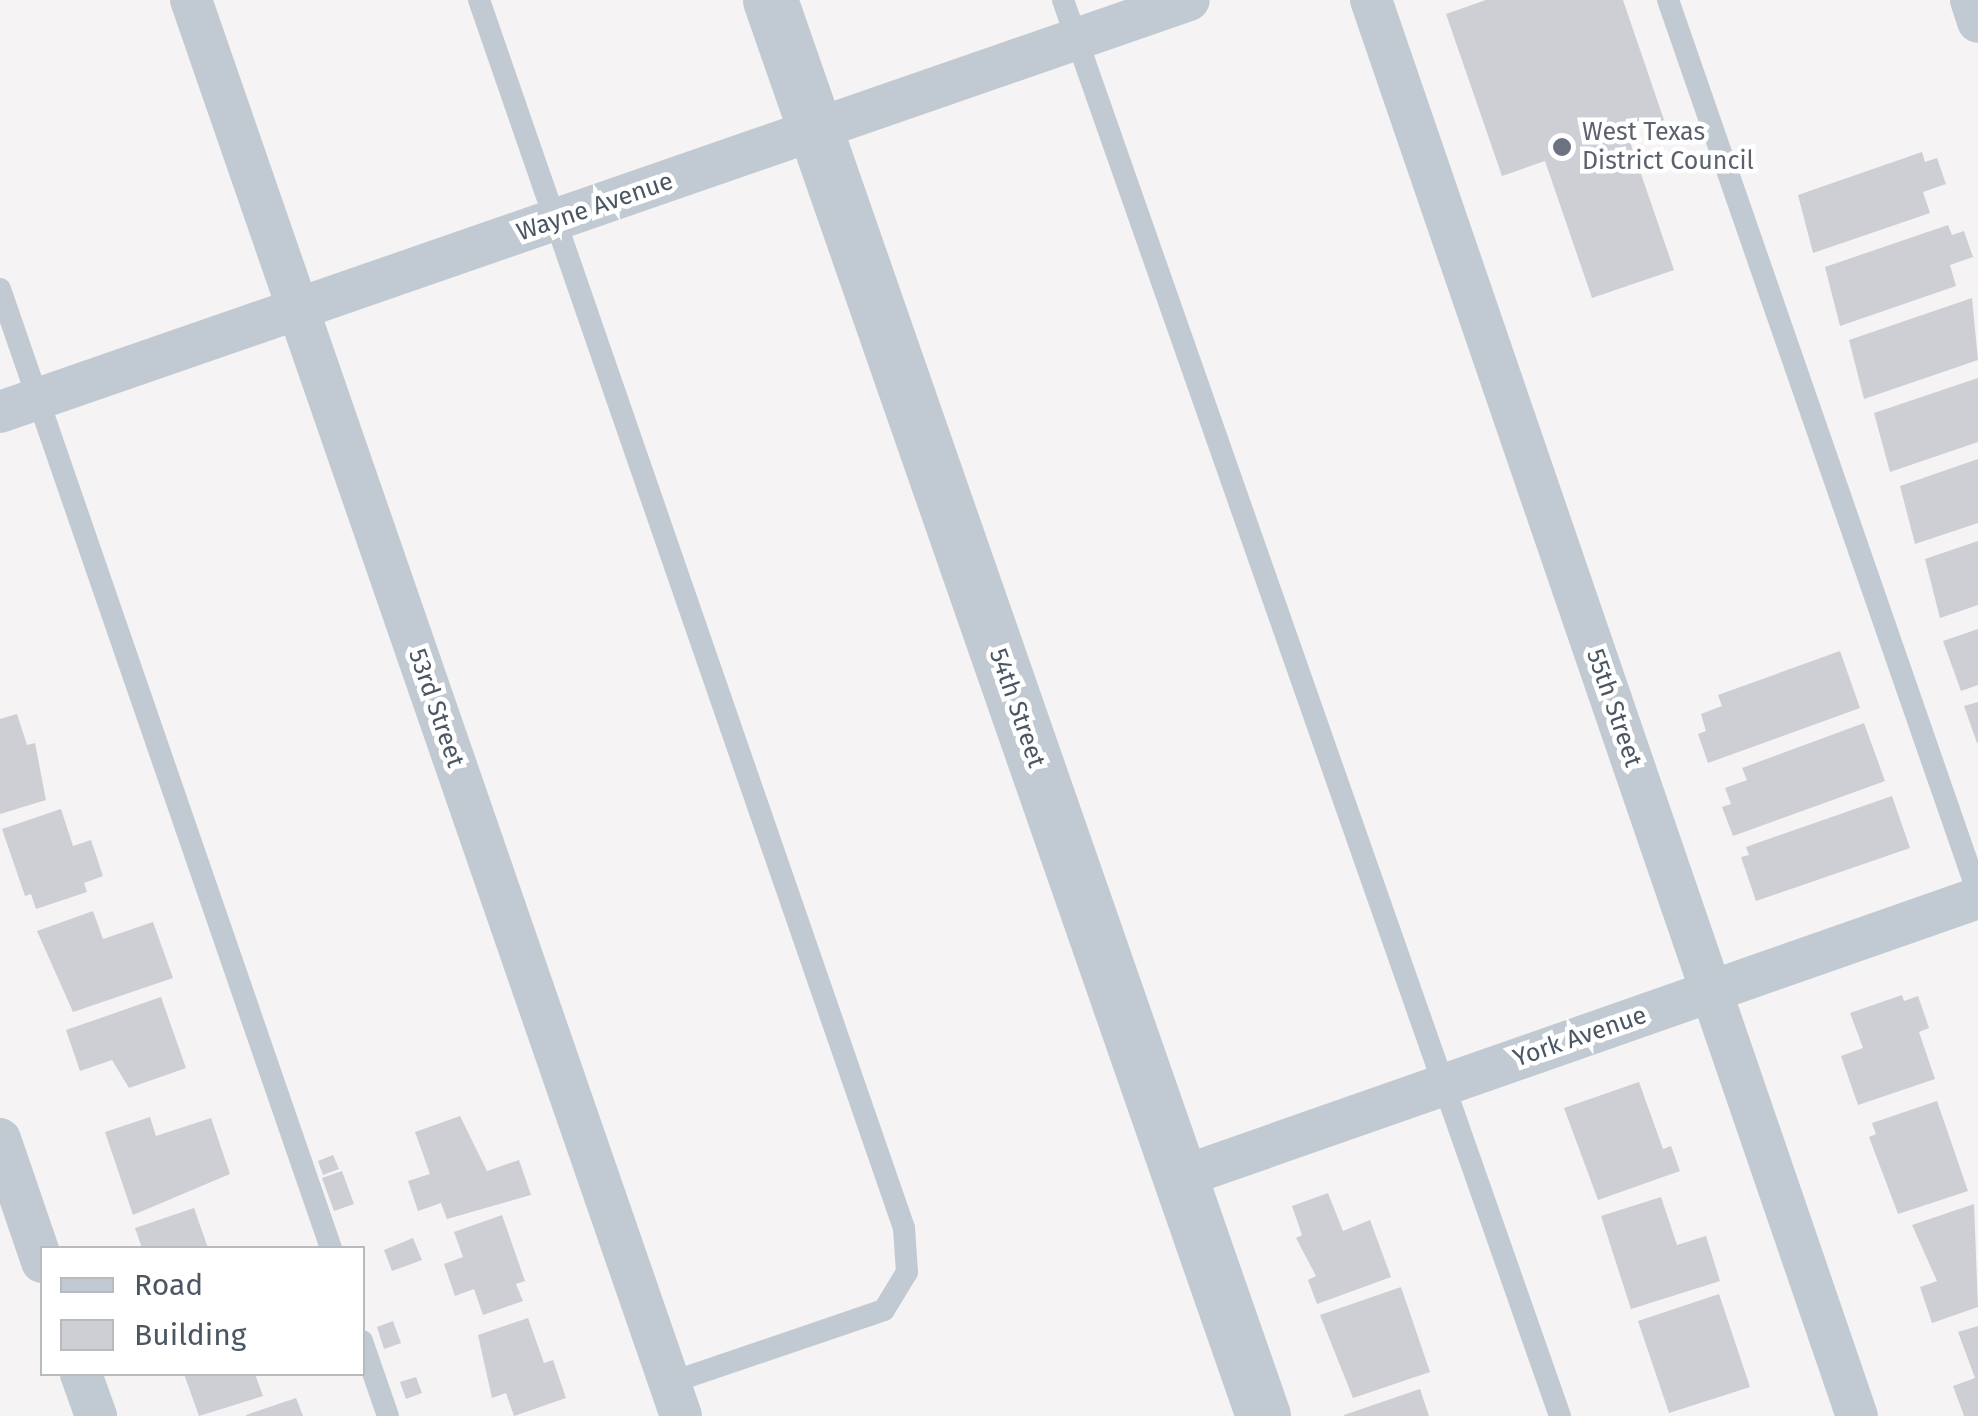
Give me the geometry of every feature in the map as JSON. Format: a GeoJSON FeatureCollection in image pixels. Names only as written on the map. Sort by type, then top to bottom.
{"type":"FeatureCollection","features":[{"type":"Feature","properties":{"kind":"street","name":"53rd Street"},"geometry":{"type":"LineString","coordinates":[[191,0],[675,1399]]}},
{"type":"Feature","properties":{"kind":"street","name":"54th Street"},"geometry":{"type":"LineString","coordinates":[[770,0],[1263,1416]]}},
{"type":"Feature","properties":{"kind":"street","name":"Wayne Avenue"},"geometry":{"type":"LineString","coordinates":[[19,406],[815,130],[1070,19],[1189,0]]}},
{"type":"Feature","properties":{"kind":"street","name":"55th Street"},"geometry":{"type":"LineString","coordinates":[[1371,0],[1857,1416]]}},
{"type":"Feature","properties":{"kind":"street"},"geometry":{"type":"LineString","coordinates":[[1970,0],[1978,22]]}},
{"type":"Feature","properties":{"kind":"street","name":"York Avenue"},"geometry":{"type":"LineString","coordinates":[[1181,1177],[1978,896]]}},
{"type":"Feature","properties":{"kind":"street"},"geometry":{"type":"LineString","coordinates":[[0,1140],[40,1256]]}},
{"type":"Feature","properties":{"kind":"street"},"geometry":{"type":"LineString","coordinates":[[82,1376],[96,1416]]}},
{"type":"Feature","properties":{"kind":"lane"},"geometry":{"type":"LineString","coordinates":[[478,0],[904,1228],[904,1284],[884,1310],[675,1399]]}},
{"type":"Feature","properties":{"kind":"lane"},"geometry":{"type":"LineString","coordinates":[[1668,0],[1978,896]]}},
{"type":"Feature","properties":{"kind":"lane"},"geometry":{"type":"LineString","coordinates":[[1070,19],[1560,1416]]}},
{"type":"Feature","properties":{"kind":"lane"},"geometry":{"type":"LineString","coordinates":[[0,289],[19,406],[329,1246]]}},
{"type":"Feature","properties":{"kind":"lane"},"geometry":{"type":"LineString","coordinates":[[365,1351],[388,1416]]}},
{"type":"Feature","properties":{"kind":"building","name":"West Texas District Council"},"geometry":{"type":"Polygon","coordinates":[[[1486,0],[1623,0],[1664,120],[1627,133],[1674,270],[1592,298],[1545,161],[1502,176],[1446,14],[1486,0]]]}},
{"type":"Feature","properties":{"kind":"building"},"geometry":{"type":"Polygon","coordinates":[[[1922,152],[1925,162],[1937,158],[1946,184],[1923,192],[1930,213],[1813,253],[1798,195],[1922,152]]]}},
{"type":"Feature","properties":{"kind":"building"},"geometry":{"type":"Polygon","coordinates":[[[1948,225],[1952,235],[1964,231],[1973,257],[1950,265],[1956,286],[1840,326],[1825,267],[1948,225]]]}},
{"type":"Feature","properties":{"kind":"building"},"geometry":{"type":"Polygon","coordinates":[[[1972,298],[1978,360],[1864,399],[1849,340],[1972,298]]]}},
{"type":"Feature","properties":{"kind":"building"},"geometry":{"type":"Polygon","coordinates":[[[1978,378],[1978,442],[1890,472],[1874,413],[1978,378]]]}},
{"type":"Feature","properties":{"kind":"building"},"geometry":{"type":"Polygon","coordinates":[[[1978,459],[1978,523],[1915,544],[1900,486],[1978,459]]]}},
{"type":"Feature","properties":{"kind":"building"},"geometry":{"type":"Polygon","coordinates":[[[1978,541],[1978,605],[1940,618],[1925,559],[1978,541]]]}},
{"type":"Feature","properties":{"kind":"building"},"geometry":{"type":"Polygon","coordinates":[[[1978,629],[1978,685],[1961,691],[1943,641],[1978,629]]]}},
{"type":"Feature","properties":{"kind":"building"},"geometry":{"type":"Polygon","coordinates":[[[1840,651],[1860,708],[1708,763],[1698,734],[1706,731],[1701,714],[1722,706],[1718,695],[1840,651]]]}},
{"type":"Feature","properties":{"kind":"building"},"geometry":{"type":"Polygon","coordinates":[[[1978,702],[1978,743],[1977,743],[1964,706],[1978,702]]]}},
{"type":"Feature","properties":{"kind":"building"},"geometry":{"type":"Polygon","coordinates":[[[17,714],[27,745],[35,743],[46,800],[0,814],[0,719],[17,714]]]}},
{"type":"Feature","properties":{"kind":"building"},"geometry":{"type":"Polygon","coordinates":[[[1864,723],[1885,781],[1733,836],[1722,807],[1731,804],[1725,788],[1747,780],[1742,768],[1864,723]]]}},
{"type":"Feature","properties":{"kind":"building"},"geometry":{"type":"Polygon","coordinates":[[[1892,796],[1910,848],[1756,901],[1741,857],[1749,855],[1746,847],[1892,796]]]}},
{"type":"Feature","properties":{"kind":"building"},"geometry":{"type":"Polygon","coordinates":[[[61,809],[73,846],[91,840],[103,876],[84,883],[87,892],[36,909],[31,894],[25,896],[2,829],[61,809]]]}},
{"type":"Feature","properties":{"kind":"building"},"geometry":{"type":"Polygon","coordinates":[[[93,911],[103,939],[153,922],[173,978],[73,1012],[37,931],[93,911]]]}},
{"type":"Feature","properties":{"kind":"building"},"geometry":{"type":"Polygon","coordinates":[[[1902,995],[1904,1001],[1918,996],[1929,1028],[1919,1032],[1935,1079],[1858,1105],[1841,1056],[1863,1048],[1850,1013],[1902,995]]]}},
{"type":"Feature","properties":{"kind":"building"},"geometry":{"type":"Polygon","coordinates":[[[161,997],[186,1068],[129,1088],[112,1060],[80,1071],[66,1030],[161,997]]]}},
{"type":"Feature","properties":{"kind":"building"},"geometry":{"type":"Polygon","coordinates":[[[1639,1082],[1663,1149],[1671,1146],[1680,1171],[1598,1200],[1564,1108],[1639,1082]]]}},
{"type":"Feature","properties":{"kind":"building"},"geometry":{"type":"Polygon","coordinates":[[[1937,1101],[1968,1191],[1898,1214],[1869,1137],[1876,1134],[1872,1123],[1937,1101]]]}},
{"type":"Feature","properties":{"kind":"building"},"geometry":{"type":"Polygon","coordinates":[[[460,1116],[487,1171],[519,1160],[531,1195],[447,1219],[441,1203],[418,1211],[408,1181],[430,1174],[415,1132],[460,1116]]]}},
{"type":"Feature","properties":{"kind":"building"},"geometry":{"type":"Polygon","coordinates":[[[150,1117],[156,1136],[211,1118],[230,1174],[133,1215],[105,1132],[150,1117]]]}},
{"type":"Feature","properties":{"kind":"building"},"geometry":{"type":"Polygon","coordinates":[[[333,1155],[339,1169],[323,1175],[318,1161],[333,1155]]]}},
{"type":"Feature","properties":{"kind":"building"},"geometry":{"type":"Polygon","coordinates":[[[342,1171],[354,1204],[334,1211],[322,1178],[342,1171]]]}},
{"type":"Feature","properties":{"kind":"building"},"geometry":{"type":"Polygon","coordinates":[[[1328,1193],[1343,1231],[1370,1220],[1391,1277],[1317,1304],[1308,1280],[1316,1276],[1296,1238],[1302,1235],[1292,1206],[1328,1193]]]}},
{"type":"Feature","properties":{"kind":"building"},"geometry":{"type":"Polygon","coordinates":[[[1661,1197],[1677,1245],[1706,1236],[1720,1281],[1631,1309],[1601,1216],[1661,1197]]]}},
{"type":"Feature","properties":{"kind":"building"},"geometry":{"type":"Polygon","coordinates":[[[1974,1204],[1978,1307],[1932,1323],[1920,1287],[1937,1281],[1912,1225],[1974,1204]]]}},
{"type":"Feature","properties":{"kind":"building"},"geometry":{"type":"Polygon","coordinates":[[[194,1208],[207,1246],[141,1246],[135,1228],[194,1208]]]}},
{"type":"Feature","properties":{"kind":"building"},"geometry":{"type":"Polygon","coordinates":[[[502,1215],[525,1281],[516,1284],[523,1301],[483,1315],[474,1289],[455,1296],[444,1264],[463,1257],[454,1232],[502,1215]]]}},
{"type":"Feature","properties":{"kind":"building"},"geometry":{"type":"Polygon","coordinates":[[[413,1238],[422,1260],[392,1271],[384,1250],[413,1238]]]}},
{"type":"Feature","properties":{"kind":"building"},"geometry":{"type":"Polygon","coordinates":[[[1401,1287],[1430,1372],[1353,1398],[1320,1315],[1401,1287]]]}},
{"type":"Feature","properties":{"kind":"building"},"geometry":{"type":"Polygon","coordinates":[[[1719,1294],[1750,1387],[1669,1413],[1638,1321],[1719,1294]]]}},
{"type":"Feature","properties":{"kind":"building"},"geometry":{"type":"Polygon","coordinates":[[[528,1318],[544,1363],[553,1360],[566,1398],[514,1416],[506,1393],[492,1398],[478,1335],[528,1318]]]}},
{"type":"Feature","properties":{"kind":"building"},"geometry":{"type":"Polygon","coordinates":[[[393,1321],[401,1343],[384,1349],[377,1327],[393,1321]]]}},
{"type":"Feature","properties":{"kind":"building"},"geometry":{"type":"Polygon","coordinates":[[[1978,1326],[1978,1416],[1964,1416],[1953,1386],[1975,1378],[1958,1332],[1978,1326]]]}},
{"type":"Feature","properties":{"kind":"building"},"geometry":{"type":"Polygon","coordinates":[[[185,1376],[256,1376],[263,1396],[199,1416],[185,1376]]]}},
{"type":"Feature","properties":{"kind":"building"},"geometry":{"type":"Polygon","coordinates":[[[416,1377],[422,1393],[406,1399],[400,1382],[416,1377]]]}},
{"type":"Feature","properties":{"kind":"building"},"geometry":{"type":"Polygon","coordinates":[[[1420,1389],[1429,1416],[1344,1416],[1344,1415],[1420,1389]]]}},
{"type":"Feature","properties":{"kind":"building"},"geometry":{"type":"Polygon","coordinates":[[[296,1398],[303,1416],[246,1416],[246,1415],[296,1398]]]}},
{"type":"Feature","properties":{"kind":"place","name":"West Texas District Council"},"geometry":{"type":"Point","coordinates":[1562,147]}}]}
